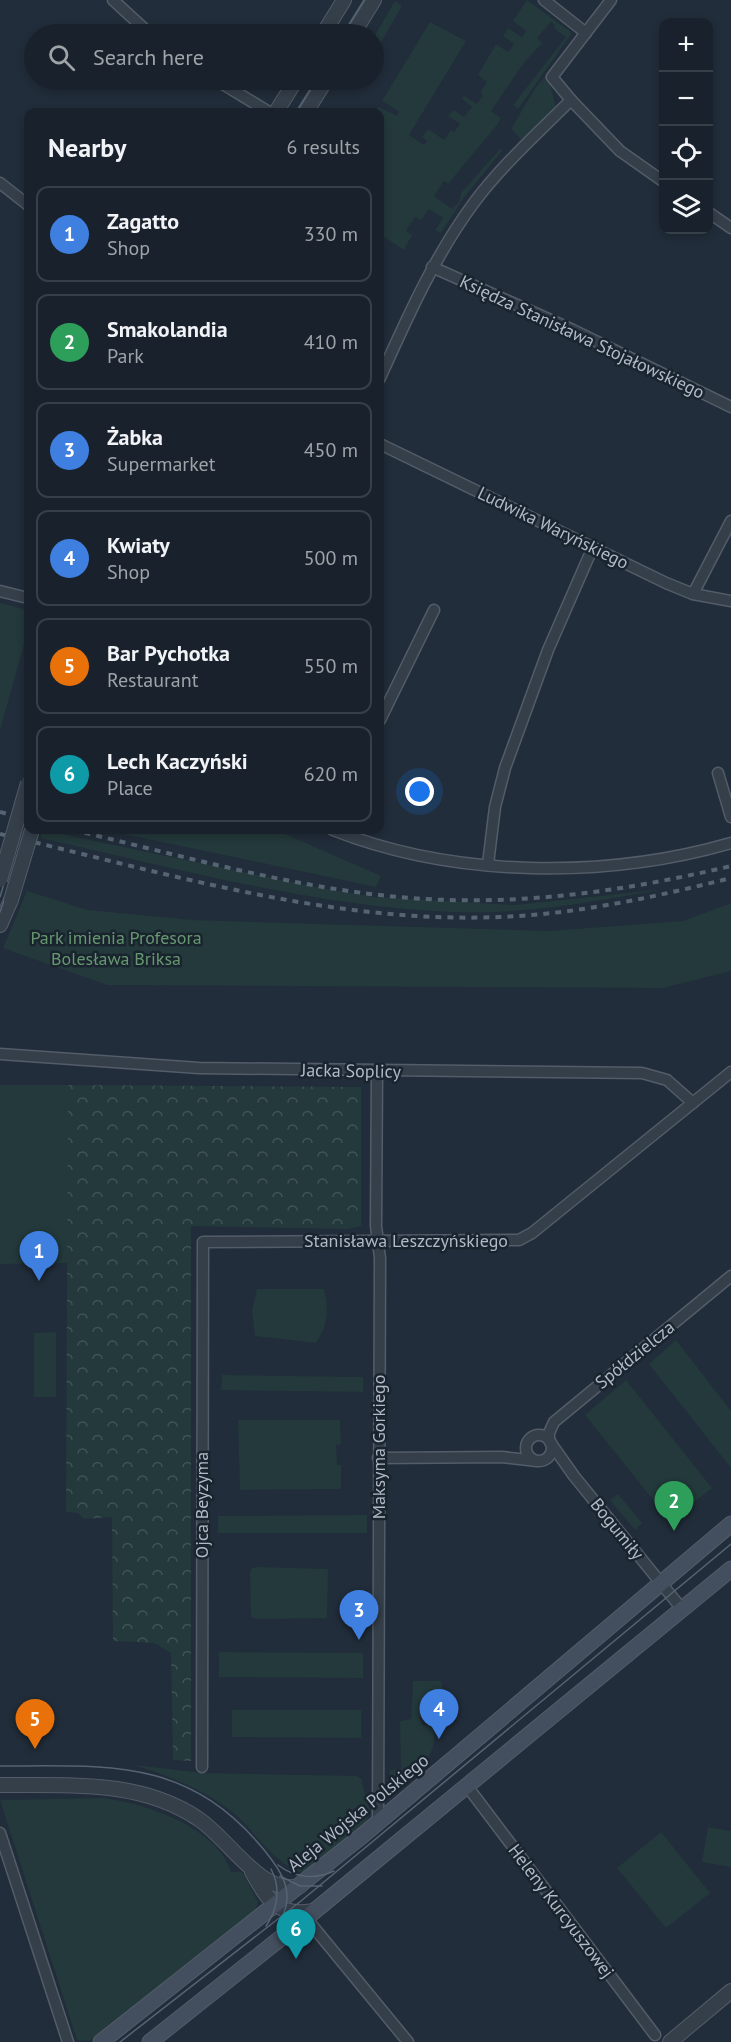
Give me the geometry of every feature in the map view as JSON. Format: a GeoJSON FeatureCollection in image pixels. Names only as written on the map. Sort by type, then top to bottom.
{"type":"FeatureCollection","features":[{"type":"Feature","properties":{"kind":"main road","name":"Aleja Wojska Polskiego"},"geometry":{"type":"LineString","coordinates":[[101,2042],[276,1906],[531,1696],[731,1524]]}},
{"type":"Feature","properties":{"kind":"main road"},"geometry":{"type":"LineString","coordinates":[[150,2042],[311,1915],[731,1569]]}},
{"type":"Feature","properties":{"kind":"street"},"geometry":{"type":"LineString","coordinates":[[112,0],[139,24]]}},
{"type":"Feature","properties":{"kind":"street"},"geometry":{"type":"LineString","coordinates":[[329,24],[344,0]]}},
{"type":"Feature","properties":{"kind":"street"},"geometry":{"type":"LineString","coordinates":[[359,24],[374,0]]}},
{"type":"Feature","properties":{"kind":"street"},"geometry":{"type":"LineString","coordinates":[[544,0],[586,33]]}},
{"type":"Feature","properties":{"kind":"street"},"geometry":{"type":"LineString","coordinates":[[611,0],[552,77],[620,151],[660,180]]}},
{"type":"Feature","properties":{"kind":"street"},"geometry":{"type":"LineString","coordinates":[[233,90],[262,108]]}},
{"type":"Feature","properties":{"kind":"street"},"geometry":{"type":"LineString","coordinates":[[278,108],[290,90]]}},
{"type":"Feature","properties":{"kind":"street"},"geometry":{"type":"LineString","coordinates":[[308,108],[320,90]]}},
{"type":"Feature","properties":{"kind":"street"},"geometry":{"type":"LineString","coordinates":[[384,369],[432,267],[474,203],[503,169],[571,100]]}},
{"type":"Feature","properties":{"kind":"street"},"geometry":{"type":"LineString","coordinates":[[0,183],[24,202]]}},
{"type":"Feature","properties":{"kind":"street"},"geometry":{"type":"LineString","coordinates":[[713,215],[731,228]]}},
{"type":"Feature","properties":{"kind":"street","name":"Księdza Stanisława Stojałowskiego"},"geometry":{"type":"LineString","coordinates":[[432,267],[583,334],[731,407]]}},
{"type":"Feature","properties":{"kind":"street","name":"Ludwika Waryńskiego"},"geometry":{"type":"LineString","coordinates":[[384,446],[693,594],[731,601]]}},
{"type":"Feature","properties":{"kind":"street"},"geometry":{"type":"LineString","coordinates":[[693,594],[731,521]]}},
{"type":"Feature","properties":{"kind":"street"},"geometry":{"type":"LineString","coordinates":[[488,864],[495,807],[505,768],[548,650],[593,547]]}},
{"type":"Feature","properties":{"kind":"street"},"geometry":{"type":"LineString","coordinates":[[0,591],[24,597]]}},
{"type":"Feature","properties":{"kind":"street"},"geometry":{"type":"LineString","coordinates":[[384,712],[434,610]]}},
{"type":"Feature","properties":{"kind":"street"},"geometry":{"type":"LineString","coordinates":[[718,773],[731,817]]}},
{"type":"Feature","properties":{"kind":"street"},"geometry":{"type":"LineString","coordinates":[[0,880],[24,797]]}},
{"type":"Feature","properties":{"kind":"street"},"geometry":{"type":"LineString","coordinates":[[0,926],[11,900],[31,834]]}},
{"type":"Feature","properties":{"kind":"street"},"geometry":{"type":"LineString","coordinates":[[345,834],[395,850],[488,864],[555,868],[594,867],[683,854],[731,843]]}},
{"type":"Feature","properties":{"kind":"street","name":"Jacka Soplicy"},"geometry":{"type":"LineString","coordinates":[[0,1054],[163,1067],[642,1073],[667,1080],[693,1103]]}},
{"type":"Feature","properties":{"kind":"street","name":"Maksyma Gorkiego"},"geometry":{"type":"LineString","coordinates":[[377,1071],[380,1258],[378,1822]]}},
{"type":"Feature","properties":{"kind":"street","name":"Stanisława Leszczyńskiego"},"geometry":{"type":"LineString","coordinates":[[203,1242],[510,1242],[524,1239],[731,1072]]}},
{"type":"Feature","properties":{"kind":"street","name":"Ojca Beyzyma"},"geometry":{"type":"LineString","coordinates":[[202,1767],[203,1242]]}},
{"type":"Feature","properties":{"kind":"street","name":"Spółdzielcza"},"geometry":{"type":"LineString","coordinates":[[550,1441],[549,1433],[554,1422],[731,1276]]}},
{"type":"Feature","properties":{"kind":"street"},"geometry":{"type":"LineString","coordinates":[[502,1457],[514,1453],[529,1439],[538,1435],[550,1441],[551,1452],[540,1461],[526,1453],[529,1439]]}},
{"type":"Feature","properties":{"kind":"street","name":"Bogumiły"},"geometry":{"type":"LineString","coordinates":[[550,1441],[574,1476],[660,1583]]}},
{"type":"Feature","properties":{"kind":"street","name":"Bogumiły"},"geometry":{"type":"LineString","coordinates":[[378,1458],[502,1457],[557,1463],[574,1476]]}},
{"type":"Feature","properties":{"kind":"street"},"geometry":{"type":"LineString","coordinates":[[660,1583],[682,1609]]}},
{"type":"Feature","properties":{"kind":"street"},"geometry":{"type":"LineString","coordinates":[[0,1785],[110,1787],[155,1797],[204,1822],[250,1867],[279,1887],[300,1886]]}},
{"type":"Feature","properties":{"kind":"street","name":"Heleny Kurcyuszowej"},"geometry":{"type":"LineString","coordinates":[[466,1786],[655,2035]]}},
{"type":"Feature","properties":{"kind":"street"},"geometry":{"type":"LineString","coordinates":[[0,1833],[68,2042]]}},
{"type":"Feature","properties":{"kind":"street"},"geometry":{"type":"LineString","coordinates":[[250,1867],[276,1906],[290,1913],[311,1915],[408,2042]]}},
{"type":"Feature","properties":{"kind":"street"},"geometry":{"type":"LineString","coordinates":[[670,2042],[731,1991]]}},
{"type":"Feature","properties":{"kind":"green space"},"geometry":{"type":"Polygon","coordinates":[[[527,0],[572,33],[518,109],[513,105],[566,37],[554,28],[555,25],[551,22],[537,38],[542,43],[523,64],[491,111],[501,118],[497,125],[448,184],[444,181],[434,196],[452,209],[459,202],[461,193],[500,149],[502,151],[465,196],[441,233],[435,230],[443,218],[429,209],[421,220],[415,217],[406,231],[412,235],[404,250],[384,237],[384,110],[397,116],[399,111],[382,101],[430,22],[466,41],[409,135],[424,145],[427,141],[422,137],[428,129],[444,140],[451,130],[454,132],[460,124],[448,116],[454,110],[464,117],[472,107],[462,99],[464,96],[477,104],[483,95],[480,93],[487,82],[478,75],[496,44],[508,52],[514,44],[503,36],[508,28],[522,37],[526,31],[513,21],[527,0]]]}},
{"type":"Feature","properties":{"kind":"green space"},"geometry":{"type":"Polygon","coordinates":[[[395,1],[402,6],[384,37],[384,24],[382,24],[395,1]]]}},
{"type":"Feature","properties":{"kind":"green space"},"geometry":{"type":"Polygon","coordinates":[[[551,69],[549,80],[556,108],[523,141],[511,129],[536,87],[551,69]]]}},
{"type":"Feature","properties":{"kind":"green space"},"geometry":{"type":"Polygon","coordinates":[[[0,603],[24,609],[24,644],[0,730],[0,603]]]}},
{"type":"Feature","properties":{"kind":"green space"},"geometry":{"type":"Polygon","coordinates":[[[41,834],[61,834],[320,888],[374,897],[515,905],[666,889],[534,909],[454,912],[402,909],[349,903],[246,884],[40,838],[41,834]]]}},
{"type":"Feature","properties":{"kind":"green space"},"geometry":{"type":"Polygon","coordinates":[[[124,834],[285,834],[381,876],[376,887],[124,834]]]}},
{"type":"Feature","properties":{"kind":"green space","name":"Park imienia Profesora Bolesława Briksa"},"geometry":{"type":"Polygon","coordinates":[[[27,891],[88,910],[193,920],[549,931],[683,921],[731,903],[731,971],[663,988],[107,985],[3,948],[27,891]]]}},
{"type":"Feature","properties":{"kind":"green space"},"geometry":{"type":"Polygon","coordinates":[[[0,1085],[68,1085],[68,1263],[0,1264],[0,1085]]]}},
{"type":"Feature","properties":{"kind":"green space"},"geometry":{"type":"Polygon","coordinates":[[[68,1085],[361,1087],[361,1226],[348,1229],[191,1226],[191,1761],[173,1760],[171,1653],[154,1643],[113,1641],[112,1517],[84,1519],[78,1513],[66,1512],[68,1085]]]}},
{"type":"Feature","properties":{"kind":"green space"},"geometry":{"type":"Polygon","coordinates":[[[257,1289],[324,1289],[327,1304],[326,1317],[323,1330],[316,1343],[255,1336],[252,1311],[257,1289]]]}},
{"type":"Feature","properties":{"kind":"green space"},"geometry":{"type":"Polygon","coordinates":[[[56,1332],[56,1397],[34,1397],[34,1333],[56,1332]]]}},
{"type":"Feature","properties":{"kind":"green space"},"geometry":{"type":"Polygon","coordinates":[[[676,1340],[731,1411],[731,1468],[649,1364],[676,1340]]]}},
{"type":"Feature","properties":{"kind":"green space"},"geometry":{"type":"Polygon","coordinates":[[[222,1375],[363,1377],[363,1392],[221,1390],[222,1375]]]}},
{"type":"Feature","properties":{"kind":"green space"},"geometry":{"type":"Polygon","coordinates":[[[626,1380],[712,1488],[670,1521],[585,1415],[626,1380]]]}},
{"type":"Feature","properties":{"kind":"green space"},"geometry":{"type":"Polygon","coordinates":[[[238,1420],[340,1420],[341,1444],[336,1445],[337,1465],[341,1465],[341,1489],[240,1490],[238,1420]]]}},
{"type":"Feature","properties":{"kind":"green space"},"geometry":{"type":"Polygon","coordinates":[[[618,1494],[642,1523],[635,1530],[610,1500],[618,1494]]]}},
{"type":"Feature","properties":{"kind":"green space"},"geometry":{"type":"Polygon","coordinates":[[[367,1515],[367,1533],[218,1533],[218,1516],[367,1515]]]}},
{"type":"Feature","properties":{"kind":"green space"},"geometry":{"type":"Polygon","coordinates":[[[256,1567],[328,1569],[327,1618],[256,1619],[251,1617],[250,1574],[251,1569],[256,1567]]]}},
{"type":"Feature","properties":{"kind":"green space"},"geometry":{"type":"Polygon","coordinates":[[[219,1652],[363,1653],[363,1678],[219,1677],[219,1652]]]}},
{"type":"Feature","properties":{"kind":"green space"},"geometry":{"type":"Polygon","coordinates":[[[413,1681],[441,1681],[440,1698],[419,1716],[422,1725],[432,1726],[433,1746],[424,1762],[408,1775],[390,1785],[390,1770],[401,1769],[400,1721],[411,1719],[413,1681]]]}},
{"type":"Feature","properties":{"kind":"green space"},"geometry":{"type":"Polygon","coordinates":[[[232,1710],[361,1710],[361,1738],[232,1737],[232,1710]]]}},
{"type":"Feature","properties":{"kind":"green space"},"geometry":{"type":"Polygon","coordinates":[[[135,1765],[202,1773],[357,1776],[362,1779],[370,1813],[364,1824],[305,1873],[293,1869],[274,1855],[240,1819],[220,1803],[185,1784],[135,1765]]]}},
{"type":"Feature","properties":{"kind":"green space"},"geometry":{"type":"Polygon","coordinates":[[[103,1798],[138,1805],[178,1820],[196,1830],[223,1856],[231,1872],[242,1872],[258,1902],[255,1911],[89,2041],[77,2040],[0,1800],[103,1798]]]}},
{"type":"Feature","properties":{"kind":"green space"},"geometry":{"type":"Polygon","coordinates":[[[708,1827],[731,1831],[731,1867],[702,1862],[708,1827]]]}},
{"type":"Feature","properties":{"kind":"green space"},"geometry":{"type":"Polygon","coordinates":[[[661,1832],[710,1893],[666,1928],[617,1868],[661,1832]]]}},
{"type":"Feature","properties":{"kind":"tram line"},"geometry":{"type":"LineString","coordinates":[[349,24],[364,0]]}},
{"type":"Feature","properties":{"kind":"tram line"},"geometry":{"type":"LineString","coordinates":[[298,108],[310,90]]}},
{"type":"Feature","properties":{"kind":"tram line"},"geometry":{"type":"LineString","coordinates":[[0,897],[24,817]]}},
{"type":"Feature","properties":{"kind":"tram line"},"geometry":{"type":"LineString","coordinates":[[0,912],[8,889]]}},
{"type":"Feature","properties":{"kind":"tram line"},"geometry":{"type":"LineString","coordinates":[[120,2042],[301,1901],[731,1544]]}},
{"type":"Feature","properties":{"kind":"tram line"},"geometry":{"type":"LineString","coordinates":[[0,1766],[77,1766],[145,1773],[176,1783],[207,1798],[236,1820],[276,1866],[287,1890],[286,1908],[282,1917]]}},
{"type":"Feature","properties":{"kind":"tram line"},"geometry":{"type":"LineString","coordinates":[[278,1865],[291,1873],[305,1876],[320,1876],[334,1871]]}},
{"type":"Feature","properties":{"kind":"tram line"},"geometry":{"type":"LineString","coordinates":[[266,1926],[277,1898],[276,1883],[271,1869]]}},
{"type":"Feature","properties":{"kind":"tram line"},"geometry":{"type":"LineString","coordinates":[[280,1876],[300,1886],[322,1886]]}},
{"type":"Feature","properties":{"kind":"railway"},"geometry":{"type":"LineString","coordinates":[[0,812],[24,818]]}},
{"type":"Feature","properties":{"kind":"railway"},"geometry":{"type":"LineString","coordinates":[[0,834],[185,879],[310,904],[436,917],[499,917],[558,912],[645,898],[731,878]]}},
{"type":"Feature","properties":{"kind":"railway"},"geometry":{"type":"LineString","coordinates":[[89,834],[292,881],[380,895],[425,899],[502,900],[579,894],[617,889],[731,866]]}},
{"type":"Feature","properties":{"kind":"place","name":"Zagatto"},"geometry":{"type":"Point","coordinates":[39,1281]}},
{"type":"Feature","properties":{"kind":"place","name":"Smakolandia"},"geometry":{"type":"Point","coordinates":[674,1531]}},
{"type":"Feature","properties":{"kind":"place","name":"Żabka"},"geometry":{"type":"Point","coordinates":[359,1640]}},
{"type":"Feature","properties":{"kind":"place","name":"Kwiaty"},"geometry":{"type":"Point","coordinates":[439,1739]}},
{"type":"Feature","properties":{"kind":"place","name":"Bar Pychotka"},"geometry":{"type":"Point","coordinates":[35,1749]}},
{"type":"Feature","properties":{"kind":"place","name":"Lech Kaczyński"},"geometry":{"type":"Point","coordinates":[296,1959]}}]}
